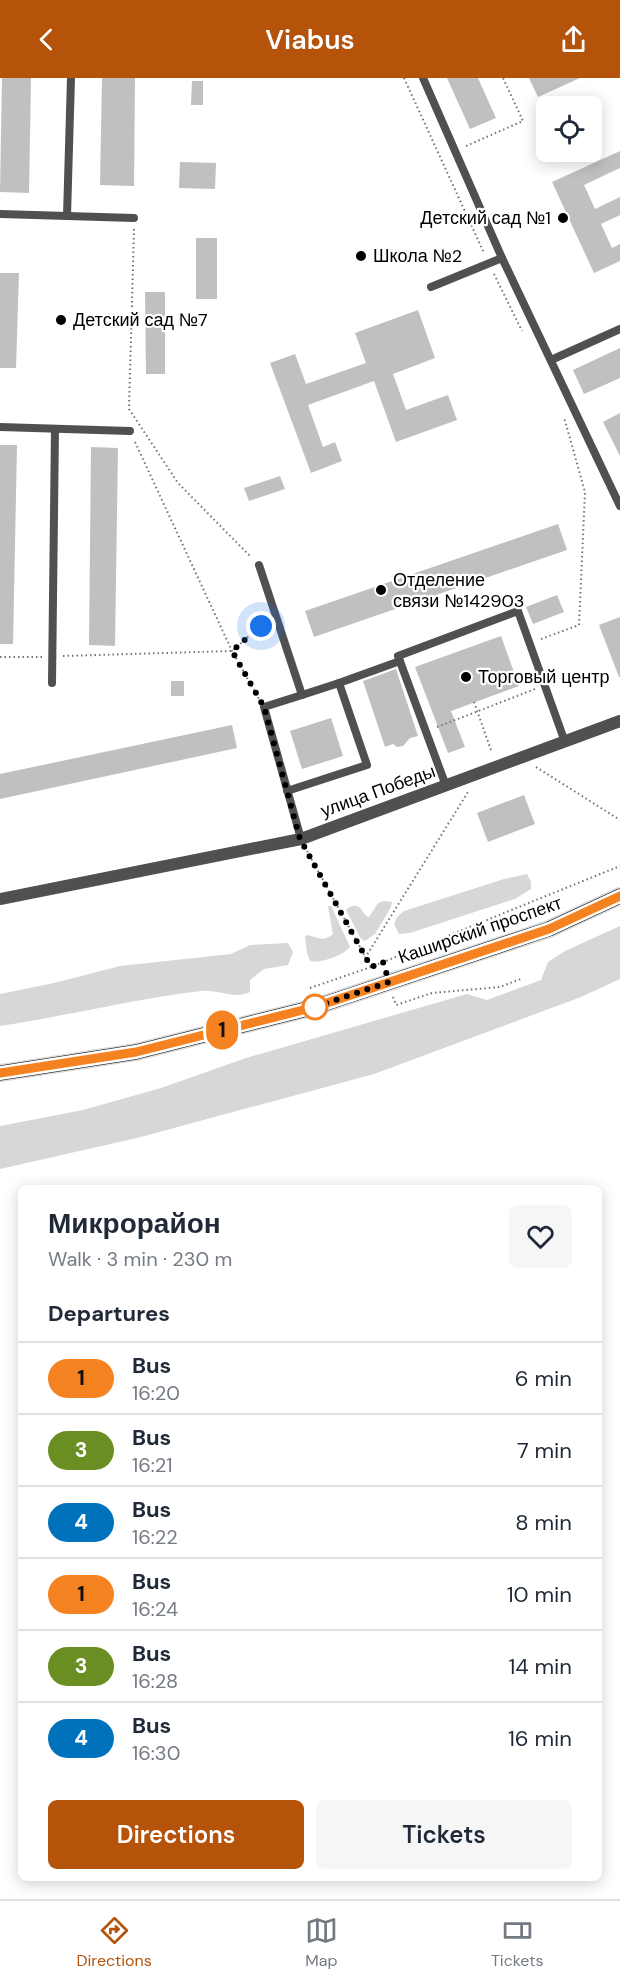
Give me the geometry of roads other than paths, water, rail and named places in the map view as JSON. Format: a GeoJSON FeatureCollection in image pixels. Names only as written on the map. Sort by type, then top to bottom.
{"type":"FeatureCollection","features":[{"type":"Feature","properties":{"kind":"main road","name":"Каширский проспект"},"geometry":{"type":"LineString","coordinates":[[0,1073],[136,1052],[315,1007],[549,929],[620,896]]}},
{"type":"Feature","properties":{"kind":"street","name":"улица Победы"},"geometry":{"type":"LineString","coordinates":[[0,899],[300,839],[620,721]]}},
{"type":"Feature","properties":{"kind":"lane"},"geometry":{"type":"LineString","coordinates":[[67,216],[71,78]]}},
{"type":"Feature","properties":{"kind":"lane"},"geometry":{"type":"LineString","coordinates":[[423,78],[502,258],[620,506]]}},
{"type":"Feature","properties":{"kind":"lane"},"geometry":{"type":"LineString","coordinates":[[0,214],[134,218]]}},
{"type":"Feature","properties":{"kind":"lane"},"geometry":{"type":"LineString","coordinates":[[431,287],[502,258]]}},
{"type":"Feature","properties":{"kind":"lane"},"geometry":{"type":"LineString","coordinates":[[551,360],[620,329]]}},
{"type":"Feature","properties":{"kind":"lane"},"geometry":{"type":"LineString","coordinates":[[0,428],[130,431]]}},
{"type":"Feature","properties":{"kind":"lane"},"geometry":{"type":"LineString","coordinates":[[51,683],[55,429]]}},
{"type":"Feature","properties":{"kind":"lane"},"geometry":{"type":"LineString","coordinates":[[259,566],[302,695]]}},
{"type":"Feature","properties":{"kind":"lane"},"geometry":{"type":"LineString","coordinates":[[446,786],[398,656],[518,611],[565,742]]}},
{"type":"Feature","properties":{"kind":"lane"},"geometry":{"type":"LineString","coordinates":[[300,839],[264,707],[400,661]]}},
{"type":"Feature","properties":{"kind":"lane"},"geometry":{"type":"LineString","coordinates":[[287,791],[367,765],[339,682]]}},
{"type":"Feature","properties":{"kind":"place","name":"Детский сад №1"},"geometry":{"type":"Point","coordinates":[563,218]}},
{"type":"Feature","properties":{"kind":"place","name":"Школа №2"},"geometry":{"type":"Point","coordinates":[361,256]}},
{"type":"Feature","properties":{"kind":"place","name":"Детский сад №7"},"geometry":{"type":"Point","coordinates":[61,320]}},
{"type":"Feature","properties":{"kind":"place","name":"Отделение связи №142903"},"geometry":{"type":"Point","coordinates":[381,590]}},
{"type":"Feature","properties":{"kind":"place","name":"Торговый центр"},"geometry":{"type":"Point","coordinates":[466,677]}}]}
